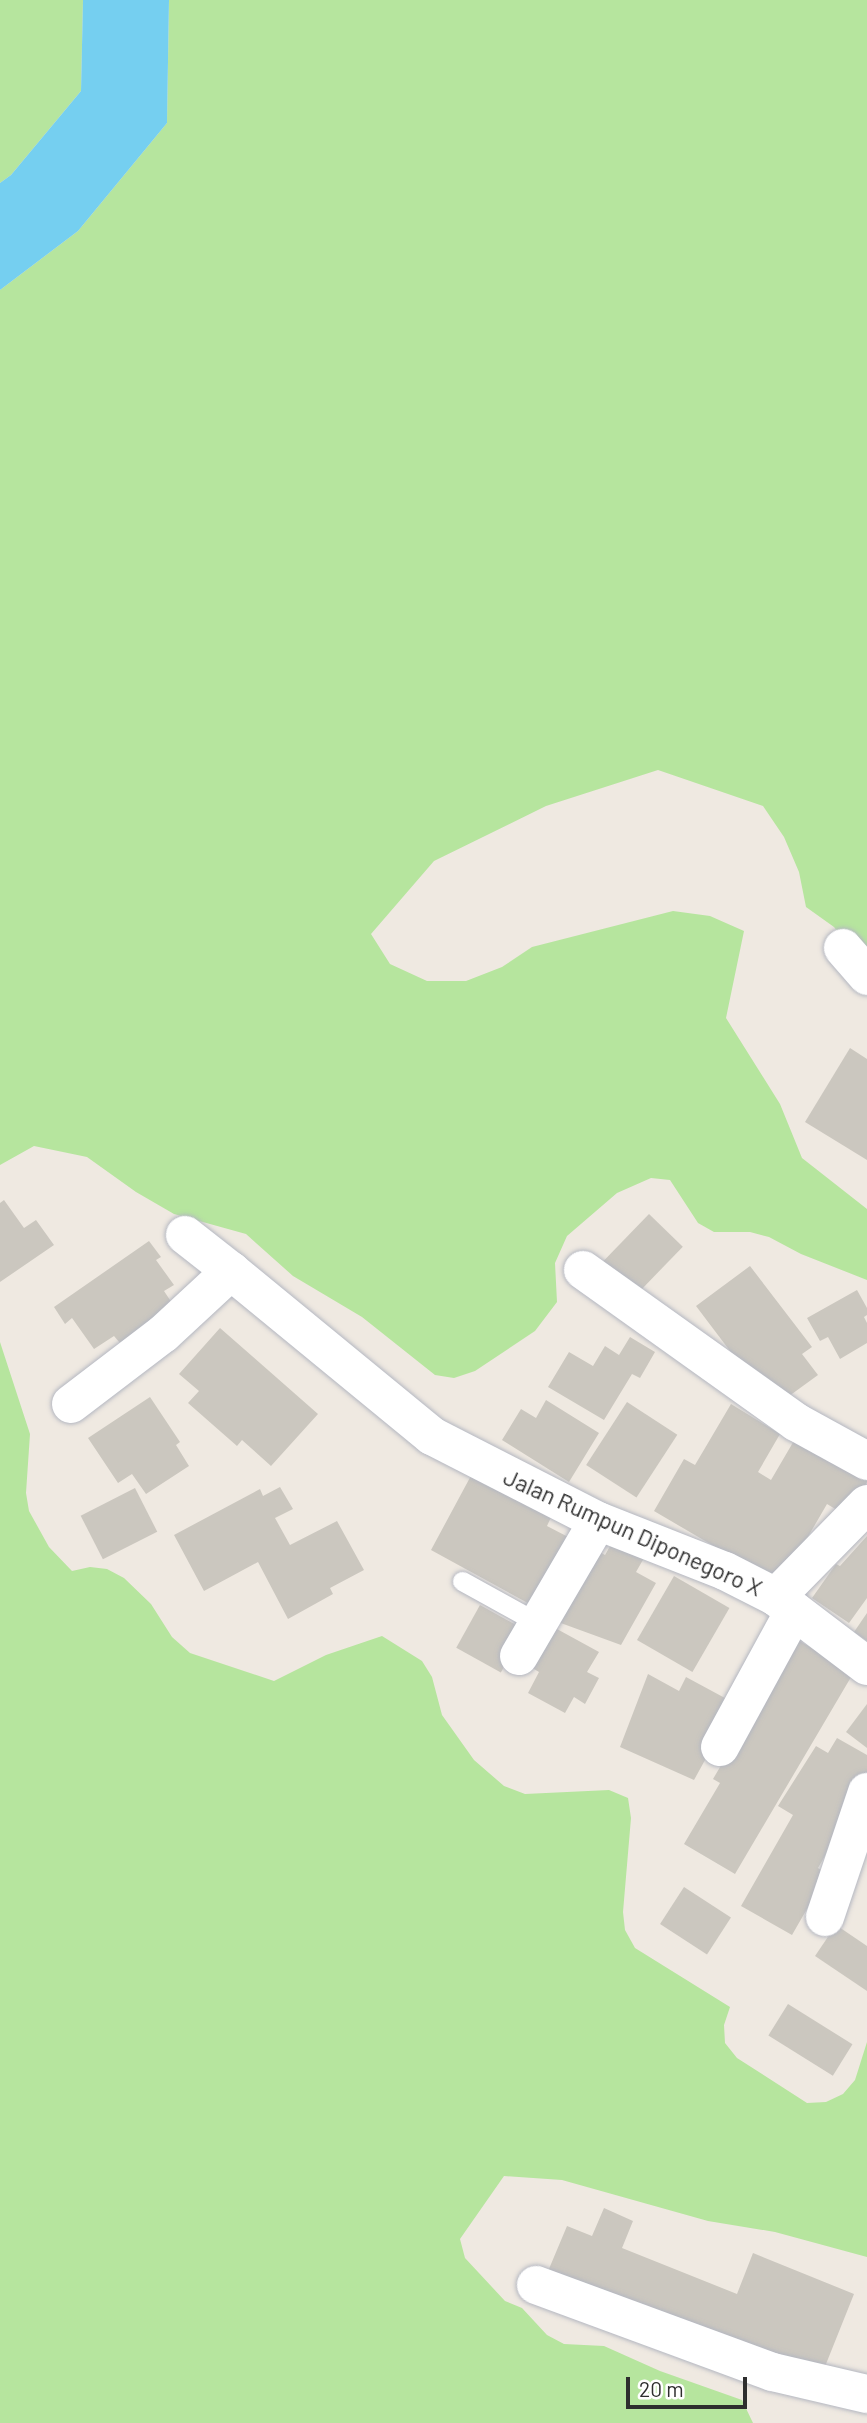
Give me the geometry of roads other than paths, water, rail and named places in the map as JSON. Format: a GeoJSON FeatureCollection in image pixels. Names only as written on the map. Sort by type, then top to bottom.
{"type":"FeatureCollection","features":[{"type":"Feature","properties":{"kind":"street","name":"Jalan Rumpun Diponegoro X"},"geometry":{"type":"LineString","coordinates":[[185,1235],[432,1436],[598,1521],[725,1571],[785,1604],[867,1666]]}},
{"type":"Feature","properties":{"kind":"street"},"geometry":{"type":"LineString","coordinates":[[583,1270],[796,1422],[867,1461]]}},
{"type":"Feature","properties":{"kind":"street"},"geometry":{"type":"LineString","coordinates":[[71,1404],[163,1334],[231,1271]]}},
{"type":"Feature","properties":{"kind":"street"},"geometry":{"type":"LineString","coordinates":[[720,1746],[785,1604],[867,1504]]}},
{"type":"Feature","properties":{"kind":"street"},"geometry":{"type":"LineString","coordinates":[[519,1656],[598,1521]]}},
{"type":"Feature","properties":{"kind":"street"},"geometry":{"type":"LineString","coordinates":[[825,1917],[867,1791]]}},
{"type":"Feature","properties":{"kind":"street"},"geometry":{"type":"LineString","coordinates":[[536,2285],[773,2372],[867,2394]]}},
{"type":"Feature","properties":{"kind":"lane"},"geometry":{"type":"LineString","coordinates":[[462,1581],[538,1623]]}},
{"type":"Feature","properties":{"kind":"water"},"geometry":{"type":"Polygon","coordinates":[[[83,0],[169,0],[167,123],[78,231],[0,290],[0,183],[11,175],[81,91],[83,0]]]}}]}
